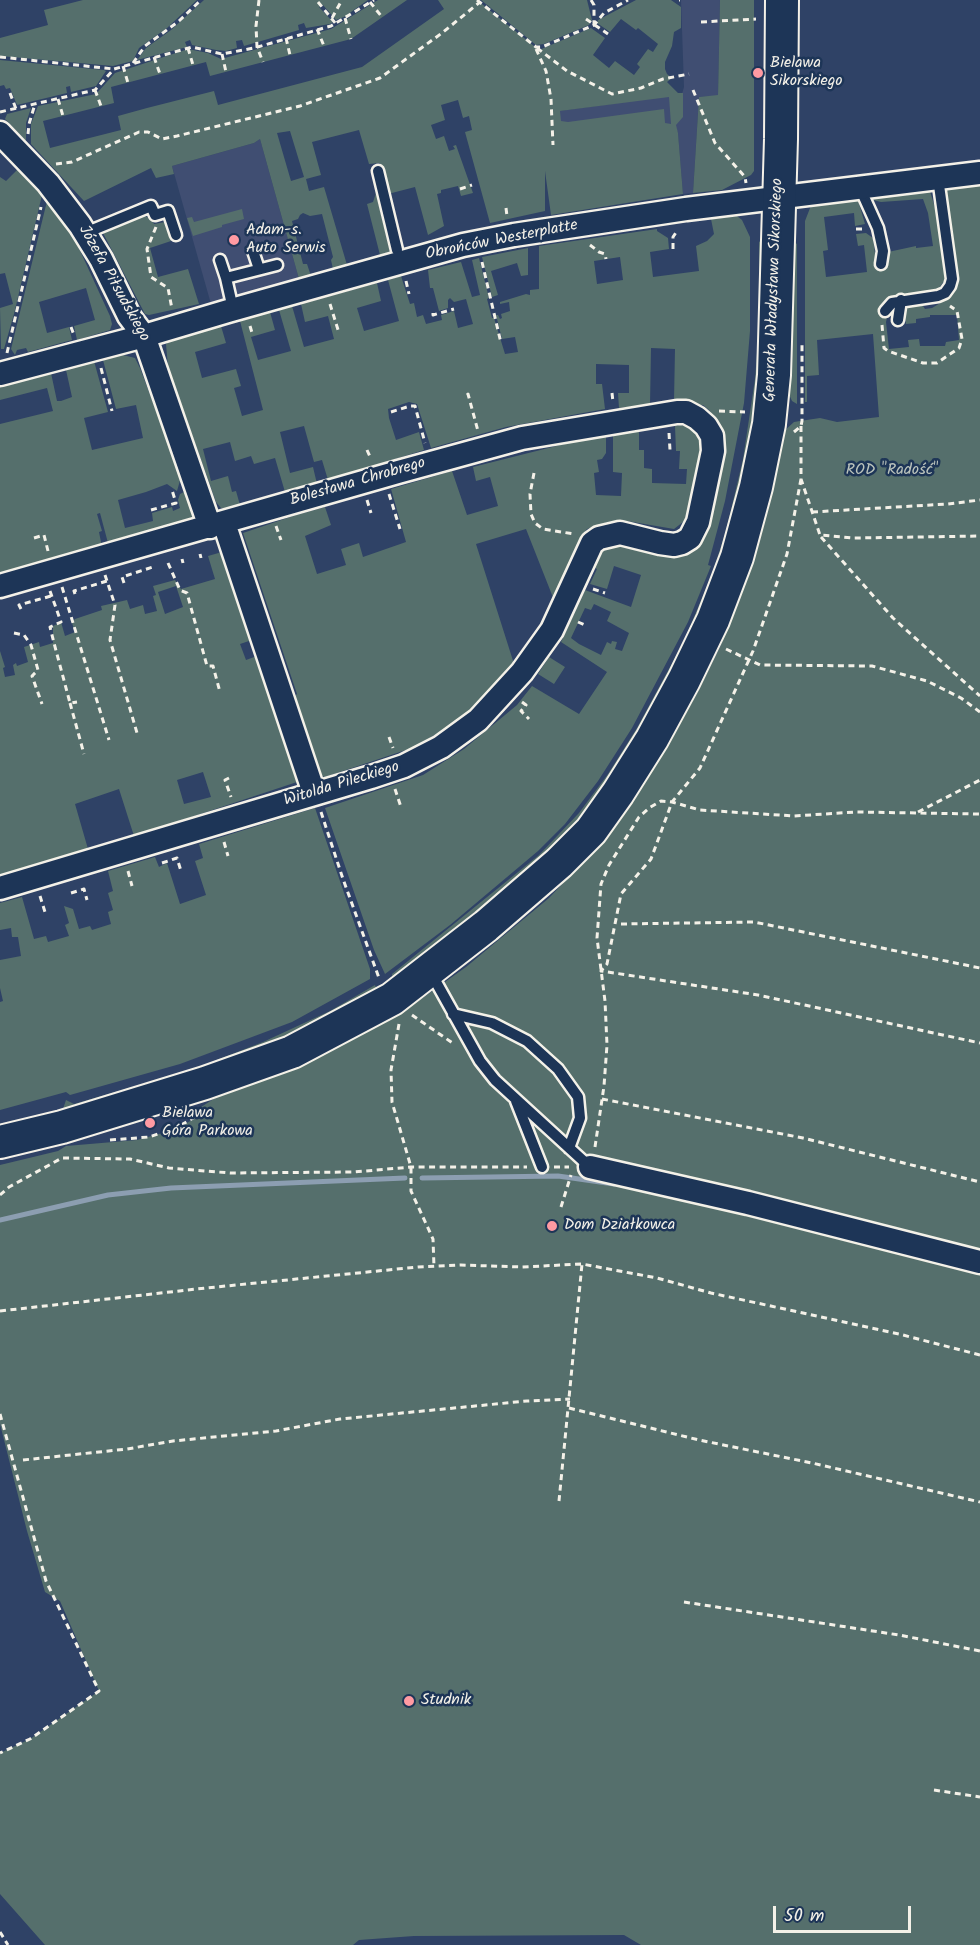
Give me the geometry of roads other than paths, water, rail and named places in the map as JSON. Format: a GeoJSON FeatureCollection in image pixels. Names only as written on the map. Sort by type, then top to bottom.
{"type":"FeatureCollection","features":[{"type":"Feature","properties":{"kind":"main road","name":"Generała Władysława Sikorskiego"},"geometry":{"type":"LineString","coordinates":[[0,1142],[62,1127],[206,1083],[292,1052],[392,999],[486,926],[559,863],[591,831],[618,793],[652,739],[713,620],[737,557],[756,487],[769,424],[776,354],[782,0]]}},
{"type":"Feature","properties":{"kind":"street","name":"Józefa Piłsudskiego"},"geometry":{"type":"LineString","coordinates":[[0,134],[48,183],[80,225],[101,259],[129,316],[144,336],[217,525],[314,793]]}},
{"type":"Feature","properties":{"kind":"street","name":"Obrońców Westerplatte"},"geometry":{"type":"LineString","coordinates":[[2,367],[144,336],[465,245],[531,232],[780,197],[980,173]]}},
{"type":"Feature","properties":{"kind":"street","name":"Bolesława Chrobrego"},"geometry":{"type":"LineString","coordinates":[[0,586],[522,438],[677,412],[686,412],[697,418],[712,436]]}},
{"type":"Feature","properties":{"kind":"street","name":"Witolda Pileckiego"},"geometry":{"type":"LineString","coordinates":[[0,888],[404,766],[441,747],[478,720],[519,676],[552,630],[592,543],[599,538],[620,533],[674,545],[690,538],[698,522],[713,451],[712,436]]}},
{"type":"Feature","properties":{"kind":"street"},"geometry":{"type":"LineString","coordinates":[[582,1168],[748,1203],[980,1262]]}},
{"type":"Feature","properties":{"kind":"lane"},"geometry":{"type":"LineString","coordinates":[[378,171],[397,250]]}},
{"type":"Feature","properties":{"kind":"lane"},"geometry":{"type":"LineString","coordinates":[[885,311],[892,303],[942,294],[950,286],[952,279],[938,178]]}},
{"type":"Feature","properties":{"kind":"lane"},"geometry":{"type":"LineString","coordinates":[[859,187],[878,228],[883,251],[881,264]]}},
{"type":"Feature","properties":{"kind":"lane"},"geometry":{"type":"LineString","coordinates":[[95,229],[151,206],[155,215],[168,210],[176,235]]}},
{"type":"Feature","properties":{"kind":"lane"},"geometry":{"type":"LineString","coordinates":[[254,251],[259,270]]}},
{"type":"Feature","properties":{"kind":"lane"},"geometry":{"type":"LineString","coordinates":[[220,260],[233,309]]}},
{"type":"Feature","properties":{"kind":"lane"},"geometry":{"type":"LineString","coordinates":[[226,278],[278,265]]}},
{"type":"Feature","properties":{"kind":"lane"},"geometry":{"type":"LineString","coordinates":[[898,320],[900,300]]}},
{"type":"Feature","properties":{"kind":"lane"},"geometry":{"type":"LineString","coordinates":[[429,970],[480,1061],[495,1080],[569,1148],[582,1168]]}},
{"type":"Feature","properties":{"kind":"lane"},"geometry":{"type":"LineString","coordinates":[[453,1014],[492,1023],[518,1036],[558,1069],[578,1097],[580,1118],[569,1148]]}},
{"type":"Feature","properties":{"kind":"lane"},"geometry":{"type":"LineString","coordinates":[[515,1098],[542,1167]]}},
{"type":"Feature","properties":{"kind":"waterway"},"geometry":{"type":"LineString","coordinates":[[422,1178],[558,1176],[614,1184]]}},
{"type":"Feature","properties":{"kind":"waterway"},"geometry":{"type":"LineString","coordinates":[[0,1220],[108,1195],[171,1188],[405,1178]]}},
{"type":"Feature","properties":{"kind":"place","name":"Bielawa Sikorskiego"},"geometry":{"type":"Point","coordinates":[758,73]}},
{"type":"Feature","properties":{"kind":"place","name":"Adam-s. Auto Serwis"},"geometry":{"type":"Point","coordinates":[234,240]}},
{"type":"Feature","properties":{"kind":"place","name":"Bielawa Góra Parkowa"},"geometry":{"type":"Point","coordinates":[150,1123]}},
{"type":"Feature","properties":{"kind":"place","name":"Dom Działkowca"},"geometry":{"type":"Point","coordinates":[552,1226]}},
{"type":"Feature","properties":{"kind":"place","name":"Studnik"},"geometry":{"type":"Point","coordinates":[409,1701]}},
{"type":"Feature","properties":{"kind":"park label","name":"ROD \"Radość\""},"geometry":{"type":"Point","coordinates":[892,471]}}]}
